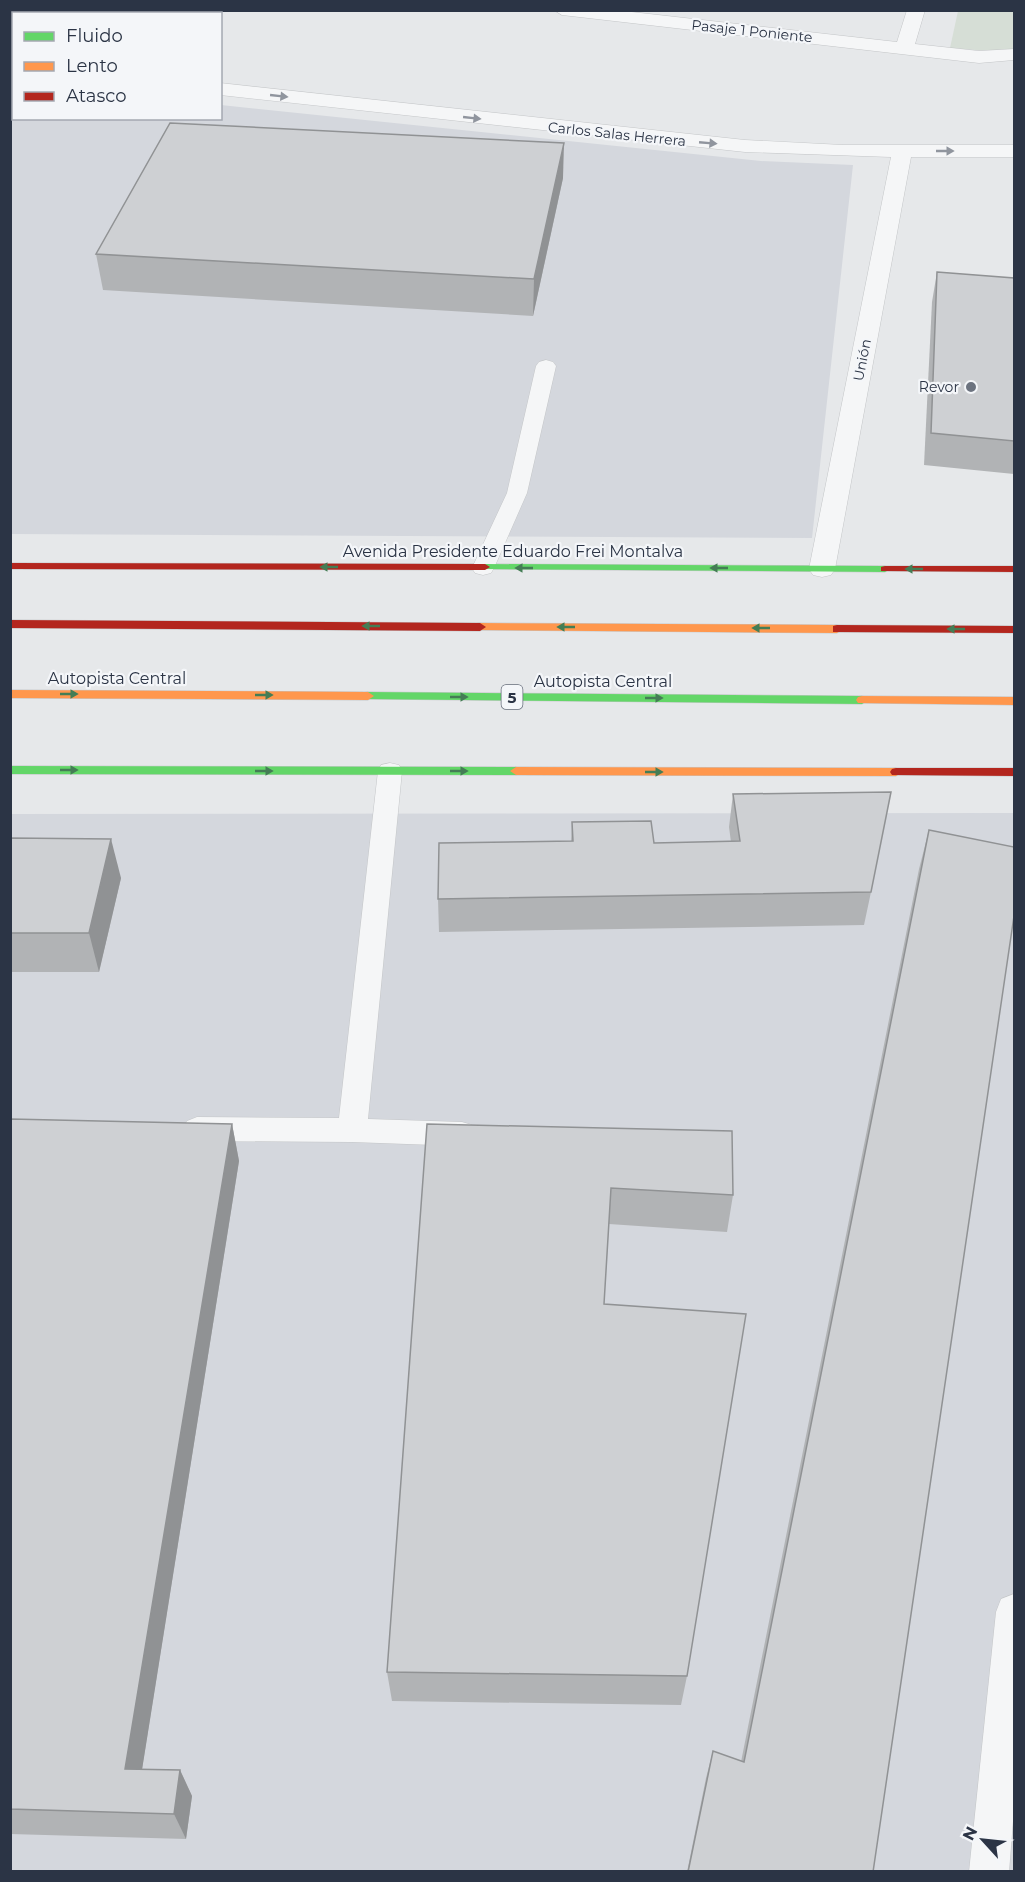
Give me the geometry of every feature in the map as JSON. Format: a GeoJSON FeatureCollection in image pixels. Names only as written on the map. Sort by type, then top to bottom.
{"type":"FeatureCollection","features":[{"type":"Feature","properties":{"kind":"main road","name":"Avenida Presidente Eduardo Frei Montalva"},"geometry":{"type":"LineString","coordinates":[[10,566],[1014,569]]}},
{"type":"Feature","properties":{"kind":"main road"},"geometry":{"type":"LineString","coordinates":[[10,624],[1014,630]]}},
{"type":"Feature","properties":{"kind":"main road","name":"Autopista Central"},"geometry":{"type":"LineString","coordinates":[[10,694],[1014,700]]}},
{"type":"Feature","properties":{"kind":"main road"},"geometry":{"type":"LineString","coordinates":[[10,770],[1014,772]]}},
{"type":"Feature","properties":{"kind":"street","name":"Pasaje 1 Poniente"},"geometry":{"type":"LineString","coordinates":[[562,10],[979,57],[1014,56]]}},
{"type":"Feature","properties":{"kind":"street"},"geometry":{"type":"LineString","coordinates":[[905,48],[916,10]]}},
{"type":"Feature","properties":{"kind":"street","name":"Carlos Salas Herrera"},"geometry":{"type":"LineString","coordinates":[[222,90],[690,142],[788,148],[1014,151]]}},
{"type":"Feature","properties":{"kind":"street","name":"Unión"},"geometry":{"type":"LineString","coordinates":[[822,569],[902,151]]}},
{"type":"Feature","properties":{"kind":"lane"},"geometry":{"type":"LineString","coordinates":[[483,567],[517,493],[546,366]]}},
{"type":"Feature","properties":{"kind":"lane"},"geometry":{"type":"LineString","coordinates":[[352,1130],[390,771]]}},
{"type":"Feature","properties":{"kind":"lane"},"geometry":{"type":"LineString","coordinates":[[175,1128],[352,1130],[492,1136]]}},
{"type":"Feature","properties":{"kind":"lane"},"geometry":{"type":"LineString","coordinates":[[989,1872],[1014,1612]]}},
{"type":"Feature","properties":{"kind":"shaded area"},"geometry":{"type":"Polygon","coordinates":[[[958,11],[1014,11],[1014,53],[950,48],[958,11]]]}},
{"type":"Feature","properties":{"kind":"shaded area"},"geometry":{"type":"Polygon","coordinates":[[[11,83],[12,120],[222,120],[222,105],[761,161],[853,165],[812,538],[11,534],[11,83]]]}},
{"type":"Feature","properties":{"kind":"shaded area"},"geometry":{"type":"Polygon","coordinates":[[[1014,813],[1014,1871],[11,1871],[10,814],[1014,813]]]}},
{"type":"Feature","properties":{"kind":"building"},"geometry":{"type":"Polygon","coordinates":[[[170,123],[564,143],[534,279],[96,254],[170,123]]]}},
{"type":"Feature","properties":{"kind":"building","name":"Revor"},"geometry":{"type":"Polygon","coordinates":[[[937,272],[1014,278],[1014,441],[931,433],[937,272]]]}},
{"type":"Feature","properties":{"kind":"building"},"geometry":{"type":"Polygon","coordinates":[[[891,792],[871,892],[438,899],[439,843],[573,841],[572,822],[651,821],[654,843],[740,841],[733,794],[891,792]]]}},
{"type":"Feature","properties":{"kind":"building"},"geometry":{"type":"Polygon","coordinates":[[[929,830],[1014,847],[1014,916],[873,1872],[688,1872],[713,1751],[744,1762],[929,830]]]}},
{"type":"Feature","properties":{"kind":"building"},"geometry":{"type":"Polygon","coordinates":[[[10,838],[111,839],[89,933],[10,933],[10,838]]]}},
{"type":"Feature","properties":{"kind":"building"},"geometry":{"type":"Polygon","coordinates":[[[10,1119],[232,1124],[125,1769],[180,1770],[174,1814],[10,1809],[10,1119]]]}},
{"type":"Feature","properties":{"kind":"building"},"geometry":{"type":"Polygon","coordinates":[[[427,1124],[732,1131],[733,1195],[611,1188],[604,1304],[746,1314],[687,1676],[387,1672],[427,1124]]]}},
{"type":"Feature","properties":{"kind":"traffic: fast"},"geometry":{"type":"LineString","coordinates":[[485,567],[885,569]]}},
{"type":"Feature","properties":{"kind":"traffic: fast"},"geometry":{"type":"LineString","coordinates":[[368,696],[862,700]]}},
{"type":"Feature","properties":{"kind":"traffic: fast"},"geometry":{"type":"LineString","coordinates":[[10,770],[516,771]]}},
{"type":"Feature","properties":{"kind":"traffic: slow"},"geometry":{"type":"LineString","coordinates":[[480,627],[837,629]]}},
{"type":"Feature","properties":{"kind":"traffic: slow"},"geometry":{"type":"LineString","coordinates":[[10,694],[368,696]]}},
{"type":"Feature","properties":{"kind":"traffic: slow"},"geometry":{"type":"LineString","coordinates":[[862,700],[1014,701]]}},
{"type":"Feature","properties":{"kind":"traffic: slow"},"geometry":{"type":"LineString","coordinates":[[516,771],[896,772]]}},
{"type":"Feature","properties":{"kind":"traffic: jam"},"geometry":{"type":"LineString","coordinates":[[10,566],[485,567]]}},
{"type":"Feature","properties":{"kind":"traffic: jam"},"geometry":{"type":"LineString","coordinates":[[885,569],[1014,569]]}},
{"type":"Feature","properties":{"kind":"traffic: jam"},"geometry":{"type":"LineString","coordinates":[[10,624],[480,627]]}},
{"type":"Feature","properties":{"kind":"traffic: jam"},"geometry":{"type":"LineString","coordinates":[[837,629],[1014,630]]}},
{"type":"Feature","properties":{"kind":"traffic: jam"},"geometry":{"type":"LineString","coordinates":[[896,772],[1014,772]]}},
{"type":"Feature","properties":{"kind":"place","name":"Revor"},"geometry":{"type":"Point","coordinates":[971,387]}}]}
